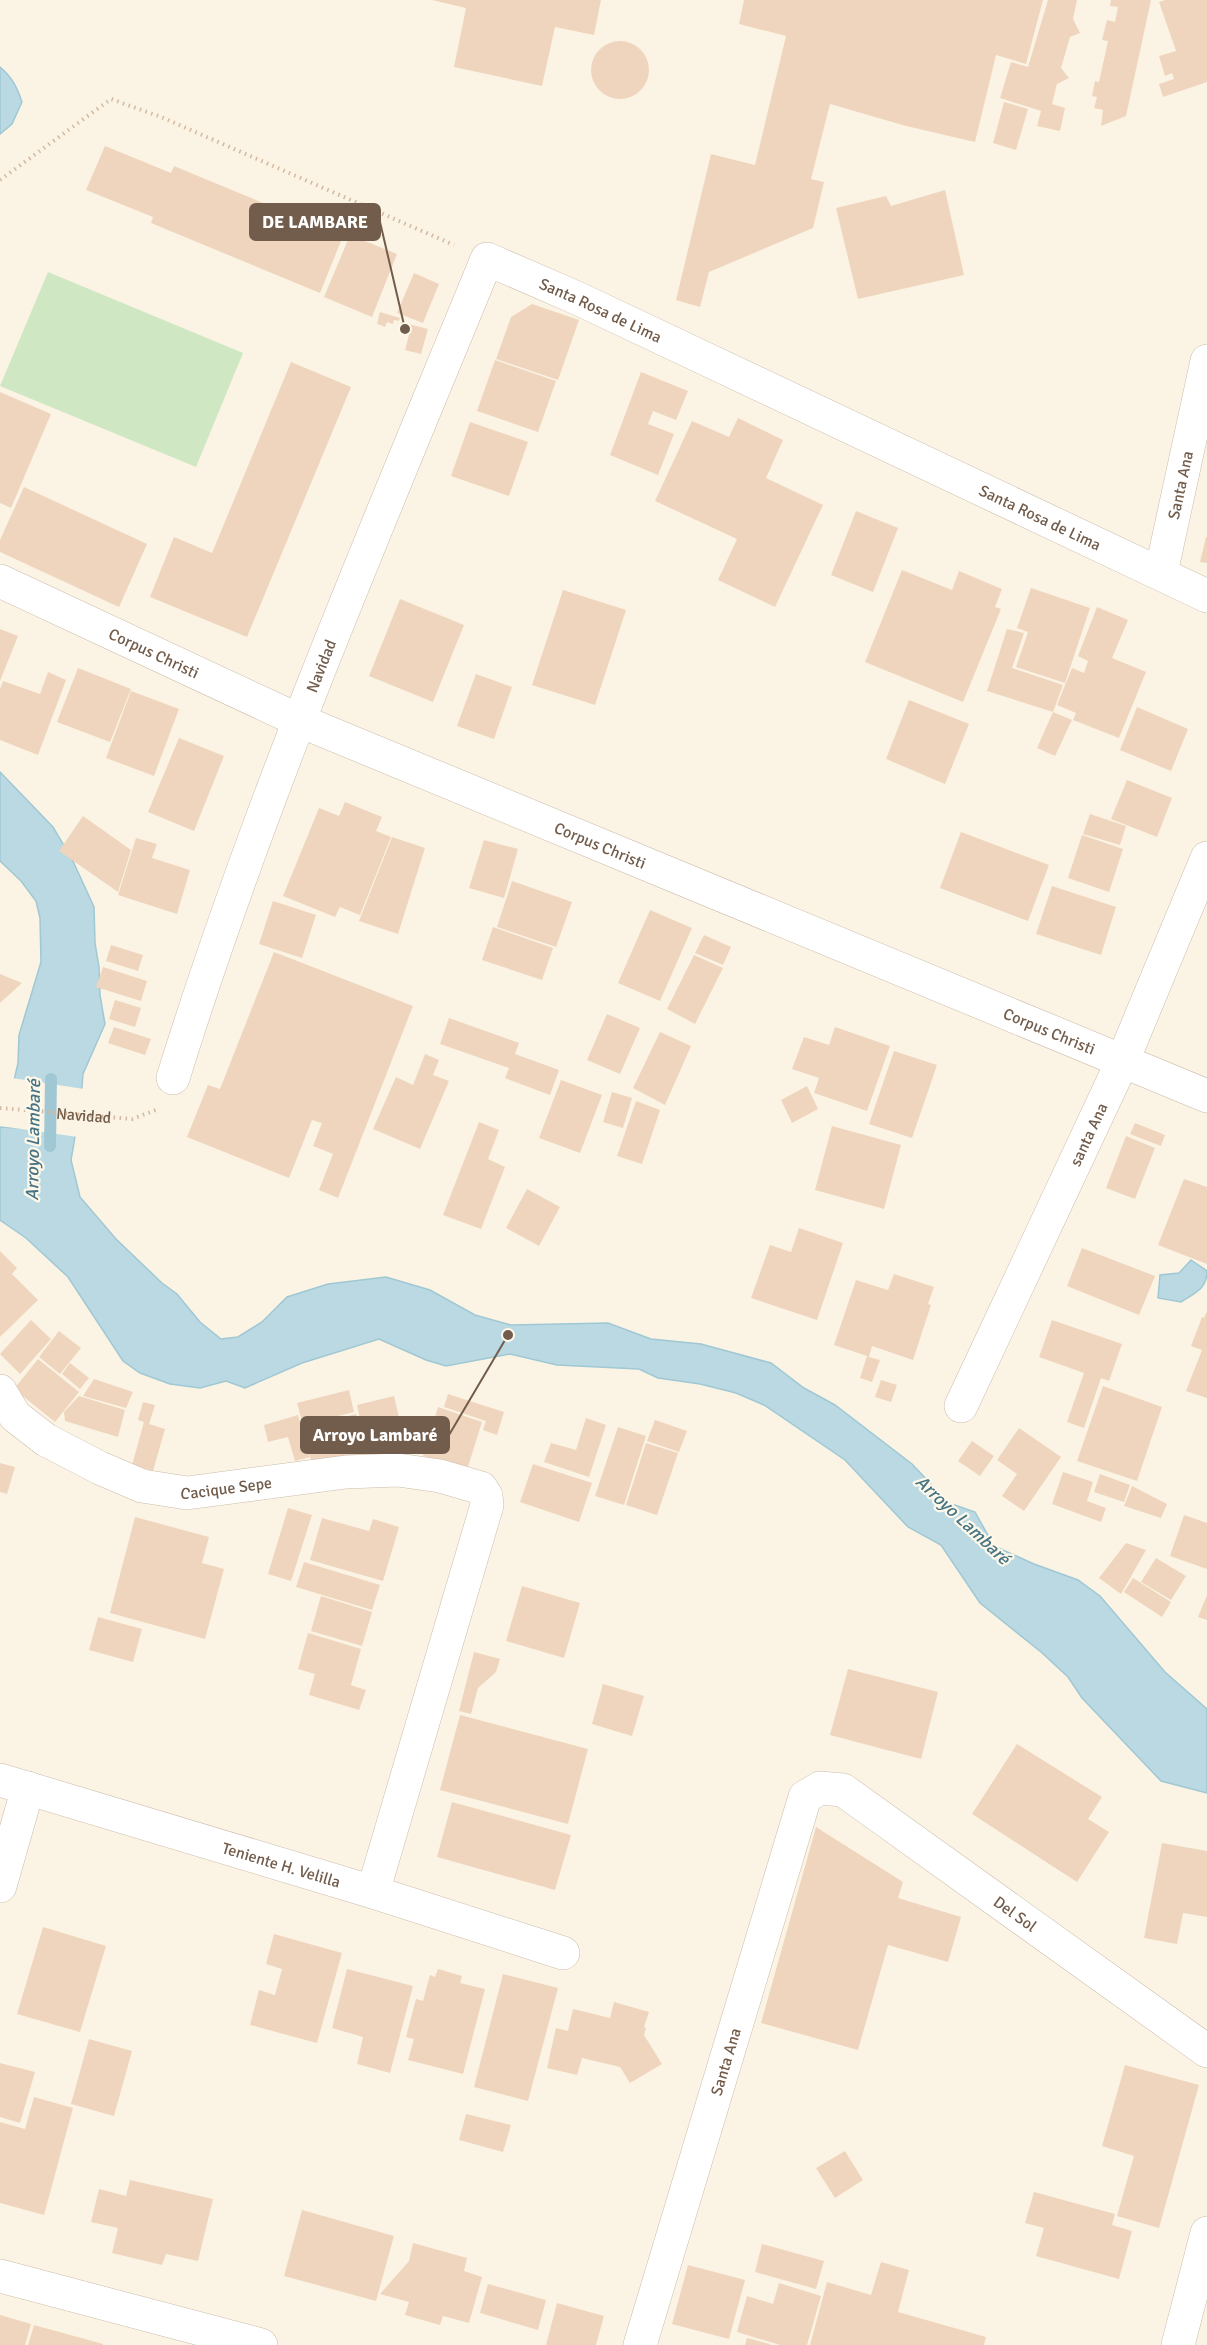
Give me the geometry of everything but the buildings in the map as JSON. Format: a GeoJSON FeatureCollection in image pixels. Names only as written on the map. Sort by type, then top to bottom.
{"type":"FeatureCollection","features":[{"type":"Feature","properties":{"kind":"street","name":"Santa Rosa de Lima"},"geometry":{"type":"LineString","coordinates":[[488,259],[601,309],[1207,596]]}},
{"type":"Feature","properties":{"kind":"street","name":"Navidad"},"geometry":{"type":"LineString","coordinates":[[173,1078],[205,976],[298,720],[488,259]]}},
{"type":"Feature","properties":{"kind":"street","name":"Santa Ana"},"geometry":{"type":"LineString","coordinates":[[1161,573],[1207,361]]}},
{"type":"Feature","properties":{"kind":"street","name":"Corpus Christi"},"geometry":{"type":"LineString","coordinates":[[0,581],[298,720],[1207,1096]]}},
{"type":"Feature","properties":{"kind":"street","name":"santa Ana"},"geometry":{"type":"LineString","coordinates":[[961,1406],[1123,1060],[1207,858]]}},
{"type":"Feature","properties":{"kind":"street","name":"Cacique Sepe"},"geometry":{"type":"LineString","coordinates":[[0,1391],[15,1416],[46,1440],[100,1468],[142,1486],[187,1493],[346,1472],[398,1470],[440,1476],[481,1488],[486,1496],[487,1506],[373,1892]]}},
{"type":"Feature","properties":{"kind":"street","name":"Teniente H. Velilla"},"geometry":{"type":"LineString","coordinates":[[14,1784],[373,1892],[563,1953]]}},
{"type":"Feature","properties":{"kind":"street"},"geometry":{"type":"LineString","coordinates":[[0,1886],[14,1784]]}},
{"type":"Feature","properties":{"kind":"street","name":"Santa Ana"},"geometry":{"type":"LineString","coordinates":[[640,2345],[805,1797],[820,1788]]}},
{"type":"Feature","properties":{"kind":"street","name":"Del Sol"},"geometry":{"type":"LineString","coordinates":[[820,1788],[843,1790],[1207,2051]]}},
{"type":"Feature","properties":{"kind":"street"},"geometry":{"type":"LineString","coordinates":[[1178,2345],[1207,2233]]}},
{"type":"Feature","properties":{"kind":"street"},"geometry":{"type":"LineString","coordinates":[[0,2276],[261,2345]]}},
{"type":"Feature","properties":{"kind":"path"},"geometry":{"type":"LineString","coordinates":[[0,180],[111,99],[172,122],[488,259]]}},
{"type":"Feature","properties":{"kind":"path","name":"Navidad"},"geometry":{"type":"LineString","coordinates":[[0,1108],[132,1119]]}},
{"type":"Feature","properties":{"kind":"green space"},"geometry":{"type":"Polygon","coordinates":[[[48,272],[243,353],[196,467],[0,386],[48,272]]]}},
{"type":"Feature","properties":{"kind":"water"},"geometry":{"type":"Polygon","coordinates":[[[0,67],[14,83],[22,102],[12,124],[0,134],[0,67]]]}},
{"type":"Feature","properties":{"kind":"water"},"geometry":{"type":"Polygon","coordinates":[[[0,772],[53,827],[72,859],[94,907],[95,943],[105,1024],[83,1074],[81,1098],[12,1089],[18,1063],[19,1035],[41,962],[40,918],[36,901],[21,881],[0,861],[0,772]]]}},
{"type":"Feature","properties":{"kind":"water"},"geometry":{"type":"Polygon","coordinates":[[[0,1127],[76,1131],[71,1160],[80,1197],[116,1239],[162,1283],[177,1294],[200,1322],[221,1339],[238,1337],[262,1322],[287,1297],[328,1284],[386,1277],[430,1290],[475,1315],[511,1325],[608,1323],[651,1339],[701,1344],[771,1363],[804,1388],[835,1405],[912,1464],[949,1503],[975,1512],[994,1546],[1078,1580],[1100,1596],[1165,1672],[1207,1709],[1207,1793],[1161,1781],[1082,1698],[1068,1677],[980,1603],[941,1545],[908,1527],[845,1460],[764,1405],[736,1393],[700,1384],[658,1378],[639,1369],[557,1365],[510,1354],[446,1366],[426,1360],[379,1339],[302,1363],[245,1388],[226,1381],[200,1388],[170,1384],[140,1373],[123,1361],[68,1277],[26,1238],[0,1220],[0,1127]]]}},
{"type":"Feature","properties":{"kind":"water"},"geometry":{"type":"Polygon","coordinates":[[[1191,1260],[1207,1271],[1202,1286],[1181,1302],[1158,1298],[1160,1275],[1179,1273],[1191,1260]]]}},
{"type":"Feature","properties":{"kind":"pier"},"geometry":{"type":"Polygon","coordinates":[[[12,1078],[84,1089],[83,1099],[80,1101],[11,1092],[9,1089],[12,1078]]]}},
{"type":"Feature","properties":{"kind":"pier"},"geometry":{"type":"Polygon","coordinates":[[[0,1124],[76,1128],[79,1131],[78,1137],[0,1126],[0,1124]]]}},
{"type":"Feature","properties":{"kind":"waterway","name":"Arroyo Lambaré"},"geometry":{"type":"LineString","coordinates":[[50,1146],[51,1079]]}},
{"type":"Feature","properties":{"kind":"place","name":"DE LAMBARE"},"geometry":{"type":"Point","coordinates":[405,329]}},
{"type":"Feature","properties":{"kind":"place","name":"Arroyo Lambaré"},"geometry":{"type":"Point","coordinates":[508,1335]}}]}
